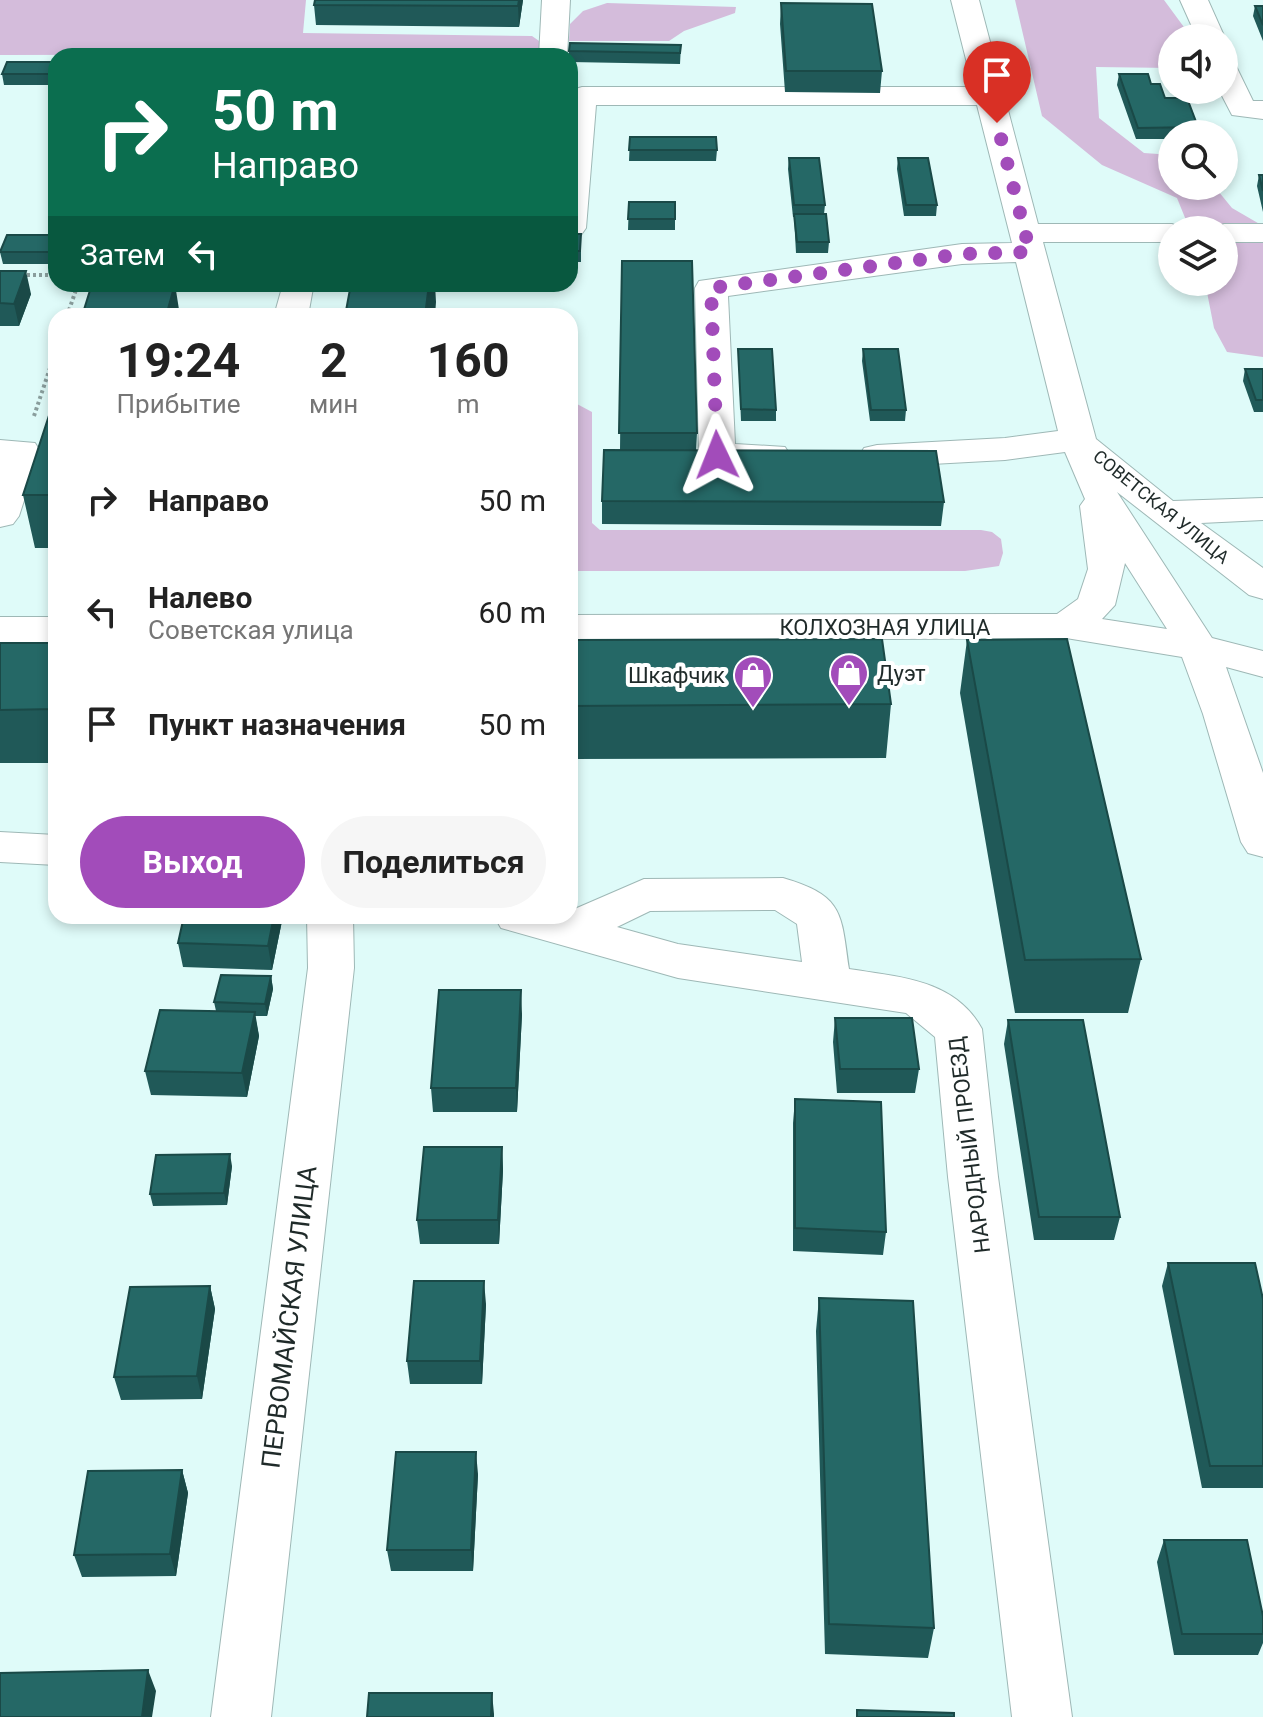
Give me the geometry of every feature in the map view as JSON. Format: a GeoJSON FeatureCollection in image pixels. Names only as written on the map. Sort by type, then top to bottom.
{"type":"FeatureCollection","features":[{"type":"Feature","properties":{"kind":"street"},"geometry":{"type":"LineString","coordinates":[[553,48],[556,0]]}},
{"type":"Feature","properties":{"kind":"street","name":"СОВЕТСКАЯ УЛИЦА"},"geometry":{"type":"LineString","coordinates":[[965,0],[1078,439],[1164,513],[1263,587]]}},
{"type":"Feature","properties":{"kind":"street"},"geometry":{"type":"LineString","coordinates":[[1194,0],[1205,24]]}},
{"type":"Feature","properties":{"kind":"street"},"geometry":{"type":"LineString","coordinates":[[584,67],[640,73],[718,97]]}},
{"type":"Feature","properties":{"kind":"street"},"geometry":{"type":"LineString","coordinates":[[578,140],[582,96],[990,96]]}},
{"type":"Feature","properties":{"kind":"street"},"geometry":{"type":"LineString","coordinates":[[1238,100],[1242,109],[1263,110]]}},
{"type":"Feature","properties":{"kind":"street"},"geometry":{"type":"LineString","coordinates":[[1238,233],[1263,233]]}},
{"type":"Feature","properties":{"kind":"street"},"geometry":{"type":"LineString","coordinates":[[1158,234],[1027,242],[962,254],[711,288],[717,455],[919,456],[991,451],[1078,439],[1097,489],[1127,541],[1198,647],[1224,714],[1263,842]]}},
{"type":"Feature","properties":{"kind":"street"},"geometry":{"type":"LineString","coordinates":[[0,516],[11,451]]}},
{"type":"Feature","properties":{"kind":"street"},"geometry":{"type":"LineString","coordinates":[[1066,626],[1096,605],[1107,569],[1097,489]]}},
{"type":"Feature","properties":{"kind":"street"},"geometry":{"type":"LineString","coordinates":[[1164,513],[1263,509]]}},
{"type":"Feature","properties":{"kind":"street","name":"КОЛХОЗНАЯ УЛИЦА"},"geometry":{"type":"LineString","coordinates":[[578,628],[1066,626],[1198,647],[1263,664]]}},
{"type":"Feature","properties":{"kind":"street"},"geometry":{"type":"LineString","coordinates":[[0,630],[48,630]]}},
{"type":"Feature","properties":{"kind":"street"},"geometry":{"type":"LineString","coordinates":[[0,847],[48,850]]}},
{"type":"Feature","properties":{"kind":"street"},"geometry":{"type":"LineString","coordinates":[[569,931],[644,895],[783,894],[819,916],[828,983]]}},
{"type":"Feature","properties":{"kind":"street","name":"ПЕРВОМАЙСКАЯ УЛИЦА"},"geometry":{"type":"LineString","coordinates":[[241,1717],[331,968],[330,924]]}},
{"type":"Feature","properties":{"kind":"street","name":"НАРОДНЫЙ ПРОЕЗД"},"geometry":{"type":"LineString","coordinates":[[545,924],[678,961],[919,997],[958,1029],[973,1177],[1042,1717]]}},
{"type":"Feature","properties":{"kind":"path"},"geometry":{"type":"LineString","coordinates":[[14,275],[48,275]]}},
{"type":"Feature","properties":{"kind":"path"},"geometry":{"type":"LineString","coordinates":[[11,451],[48,368]]}},
{"type":"Feature","properties":{"kind":"shaded area"},"geometry":{"type":"Polygon","coordinates":[[[0,0],[306,0],[303,33],[532,36],[542,43],[540,48],[48,48],[48,55],[0,55],[0,0]]]}},
{"type":"Feature","properties":{"kind":"shaded area"},"geometry":{"type":"Polygon","coordinates":[[[1015,0],[1164,0],[1182,24],[1158,24],[1158,68],[1096,67],[1099,118],[1144,153],[1158,154],[1158,190],[1102,165],[1042,116],[1015,0]]]}},
{"type":"Feature","properties":{"kind":"shaded area"},"geometry":{"type":"Polygon","coordinates":[[[607,3],[736,7],[735,13],[684,31],[669,41],[569,41],[570,24],[583,11],[607,3]]]}},
{"type":"Feature","properties":{"kind":"shaded area"},"geometry":{"type":"Polygon","coordinates":[[[1178,200],[1225,200],[1232,208],[1263,226],[1263,357],[1227,352],[1214,328],[1208,296],[1238,296],[1238,216],[1184,216],[1178,200]]]}},
{"type":"Feature","properties":{"kind":"shaded area"},"geometry":{"type":"Polygon","coordinates":[[[578,405],[592,412],[592,523],[600,530],[981,530],[992,532],[1001,539],[1003,553],[999,566],[965,571],[578,571],[578,405]]]}},
{"type":"Feature","properties":{"kind":"building"},"geometry":{"type":"Polygon","coordinates":[[[315,0],[519,0],[518,6],[314,5],[315,0]]]}},
{"type":"Feature","properties":{"kind":"building"},"geometry":{"type":"Polygon","coordinates":[[[781,3],[872,4],[882,71],[786,71],[781,3]]]}},
{"type":"Feature","properties":{"kind":"building"},"geometry":{"type":"Polygon","coordinates":[[[1255,6],[1263,6],[1263,25],[1255,6]]]}},
{"type":"Feature","properties":{"kind":"building"},"geometry":{"type":"Polygon","coordinates":[[[570,43],[681,45],[680,53],[578,51],[578,48],[569,48],[570,43]]]}},
{"type":"Feature","properties":{"kind":"building"},"geometry":{"type":"Polygon","coordinates":[[[7,62],[48,62],[48,74],[2,74],[7,62]]]}},
{"type":"Feature","properties":{"kind":"building"},"geometry":{"type":"Polygon","coordinates":[[[1119,74],[1148,74],[1151,84],[1158,84],[1158,104],[1189,104],[1195,120],[1158,120],[1158,128],[1138,128],[1119,74]]]}},
{"type":"Feature","properties":{"kind":"building"},"geometry":{"type":"Polygon","coordinates":[[[630,137],[716,137],[717,150],[629,150],[630,137]]]}},
{"type":"Feature","properties":{"kind":"building"},"geometry":{"type":"Polygon","coordinates":[[[789,158],[819,158],[825,205],[794,205],[789,158]]]}},
{"type":"Feature","properties":{"kind":"building"},"geometry":{"type":"Polygon","coordinates":[[[898,158],[928,158],[937,205],[906,205],[898,158]]]}},
{"type":"Feature","properties":{"kind":"building"},"geometry":{"type":"Polygon","coordinates":[[[629,202],[675,202],[675,219],[628,219],[629,202]]]}},
{"type":"Feature","properties":{"kind":"building"},"geometry":{"type":"Polygon","coordinates":[[[794,214],[826,214],[829,242],[797,242],[794,214]]]}},
{"type":"Feature","properties":{"kind":"building"},"geometry":{"type":"Polygon","coordinates":[[[578,234],[581,234],[578,251],[578,234]]]}},
{"type":"Feature","properties":{"kind":"building"},"geometry":{"type":"Polygon","coordinates":[[[7,235],[48,235],[48,252],[0,252],[7,235]]]}},
{"type":"Feature","properties":{"kind":"building"},"geometry":{"type":"Polygon","coordinates":[[[622,261],[692,261],[697,433],[619,433],[622,261]]]}},
{"type":"Feature","properties":{"kind":"building"},"geometry":{"type":"Polygon","coordinates":[[[0,271],[26,271],[14,304],[0,303],[0,271]]]}},
{"type":"Feature","properties":{"kind":"building"},"geometry":{"type":"Polygon","coordinates":[[[90,292],[173,292],[168,308],[84,308],[90,292]]]}},
{"type":"Feature","properties":{"kind":"building"},"geometry":{"type":"Polygon","coordinates":[[[350,292],[428,292],[426,308],[346,308],[350,292]]]}},
{"type":"Feature","properties":{"kind":"building"},"geometry":{"type":"Polygon","coordinates":[[[738,349],[772,349],[776,410],[741,409],[738,349]]]}},
{"type":"Feature","properties":{"kind":"building"},"geometry":{"type":"Polygon","coordinates":[[[863,349],[898,349],[906,410],[871,410],[863,349]]]}},
{"type":"Feature","properties":{"kind":"building"},"geometry":{"type":"Polygon","coordinates":[[[1245,369],[1263,369],[1263,400],[1256,400],[1245,369]]]}},
{"type":"Feature","properties":{"kind":"building"},"geometry":{"type":"Polygon","coordinates":[[[48,418],[48,495],[23,495],[48,418]]]}},
{"type":"Feature","properties":{"kind":"building"},"geometry":{"type":"Polygon","coordinates":[[[604,450],[936,451],[944,502],[602,501],[604,450]]]}},
{"type":"Feature","properties":{"kind":"building"},"geometry":{"type":"Polygon","coordinates":[[[882,639],[891,704],[578,706],[578,640],[882,639]]]}},
{"type":"Feature","properties":{"kind":"building"},"geometry":{"type":"Polygon","coordinates":[[[1067,639],[1141,959],[1025,960],[967,640],[1067,639]]]}},
{"type":"Feature","properties":{"kind":"building"},"geometry":{"type":"Polygon","coordinates":[[[0,643],[48,643],[48,709],[0,710],[0,643]]]}},
{"type":"Feature","properties":{"kind":"building"},"geometry":{"type":"Polygon","coordinates":[[[182,924],[272,924],[268,946],[178,943],[182,924]]]}},
{"type":"Feature","properties":{"kind":"building"},"geometry":{"type":"Polygon","coordinates":[[[221,975],[271,976],[265,1004],[214,1002],[221,975]]]}},
{"type":"Feature","properties":{"kind":"building"},"geometry":{"type":"Polygon","coordinates":[[[439,990],[521,990],[516,1088],[431,1088],[439,990]]]}},
{"type":"Feature","properties":{"kind":"building"},"geometry":{"type":"Polygon","coordinates":[[[160,1010],[255,1012],[242,1073],[145,1071],[160,1010]]]}},
{"type":"Feature","properties":{"kind":"building"},"geometry":{"type":"Polygon","coordinates":[[[835,1018],[912,1018],[919,1069],[840,1069],[835,1018]]]}},
{"type":"Feature","properties":{"kind":"building"},"geometry":{"type":"Polygon","coordinates":[[[1008,1020],[1083,1020],[1120,1217],[1039,1217],[1008,1020]]]}},
{"type":"Feature","properties":{"kind":"building"},"geometry":{"type":"Polygon","coordinates":[[[795,1099],[881,1102],[886,1232],[795,1228],[795,1099]]]}},
{"type":"Feature","properties":{"kind":"building"},"geometry":{"type":"Polygon","coordinates":[[[424,1147],[502,1147],[498,1220],[417,1220],[424,1147]]]}},
{"type":"Feature","properties":{"kind":"building"},"geometry":{"type":"Polygon","coordinates":[[[230,1154],[224,1193],[150,1194],[156,1155],[230,1154]]]}},
{"type":"Feature","properties":{"kind":"building"},"geometry":{"type":"Polygon","coordinates":[[[1168,1263],[1255,1263],[1263,1299],[1263,1466],[1210,1466],[1168,1263]]]}},
{"type":"Feature","properties":{"kind":"building"},"geometry":{"type":"Polygon","coordinates":[[[414,1281],[484,1281],[480,1361],[407,1361],[414,1281]]]}},
{"type":"Feature","properties":{"kind":"building"},"geometry":{"type":"Polygon","coordinates":[[[210,1286],[197,1376],[114,1377],[130,1287],[210,1286]]]}},
{"type":"Feature","properties":{"kind":"building"},"geometry":{"type":"Polygon","coordinates":[[[819,1298],[913,1301],[934,1628],[829,1624],[819,1298]]]}},
{"type":"Feature","properties":{"kind":"building"},"geometry":{"type":"Polygon","coordinates":[[[396,1452],[476,1452],[471,1550],[387,1550],[396,1452]]]}},
{"type":"Feature","properties":{"kind":"building"},"geometry":{"type":"Polygon","coordinates":[[[182,1470],[170,1554],[74,1555],[88,1471],[182,1470]]]}},
{"type":"Feature","properties":{"kind":"building"},"geometry":{"type":"Polygon","coordinates":[[[1164,1540],[1247,1540],[1263,1616],[1263,1634],[1182,1634],[1164,1540]]]}},
{"type":"Feature","properties":{"kind":"building"},"geometry":{"type":"Polygon","coordinates":[[[148,1670],[142,1717],[0,1717],[0,1673],[148,1670]]]}},
{"type":"Feature","properties":{"kind":"building"},"geometry":{"type":"Polygon","coordinates":[[[369,1693],[492,1693],[491,1717],[367,1717],[369,1693]]]}},
{"type":"Feature","properties":{"kind":"building"},"geometry":{"type":"Polygon","coordinates":[[[857,1710],[954,1713],[954,1717],[857,1717],[857,1710]]]}},
{"type":"Feature","properties":{"kind":"place","name":"Дуэт"},"geometry":{"type":"Point","coordinates":[849,707]}},
{"type":"Feature","properties":{"kind":"place","name":"Шкафчик"},"geometry":{"type":"Point","coordinates":[753,709]}},
{"type":"Feature","properties":{"kind":"route"},"geometry":{"type":"LineString","coordinates":[[717,455],[711,288],[962,254],[1030,252],[997,123]]}}]}
